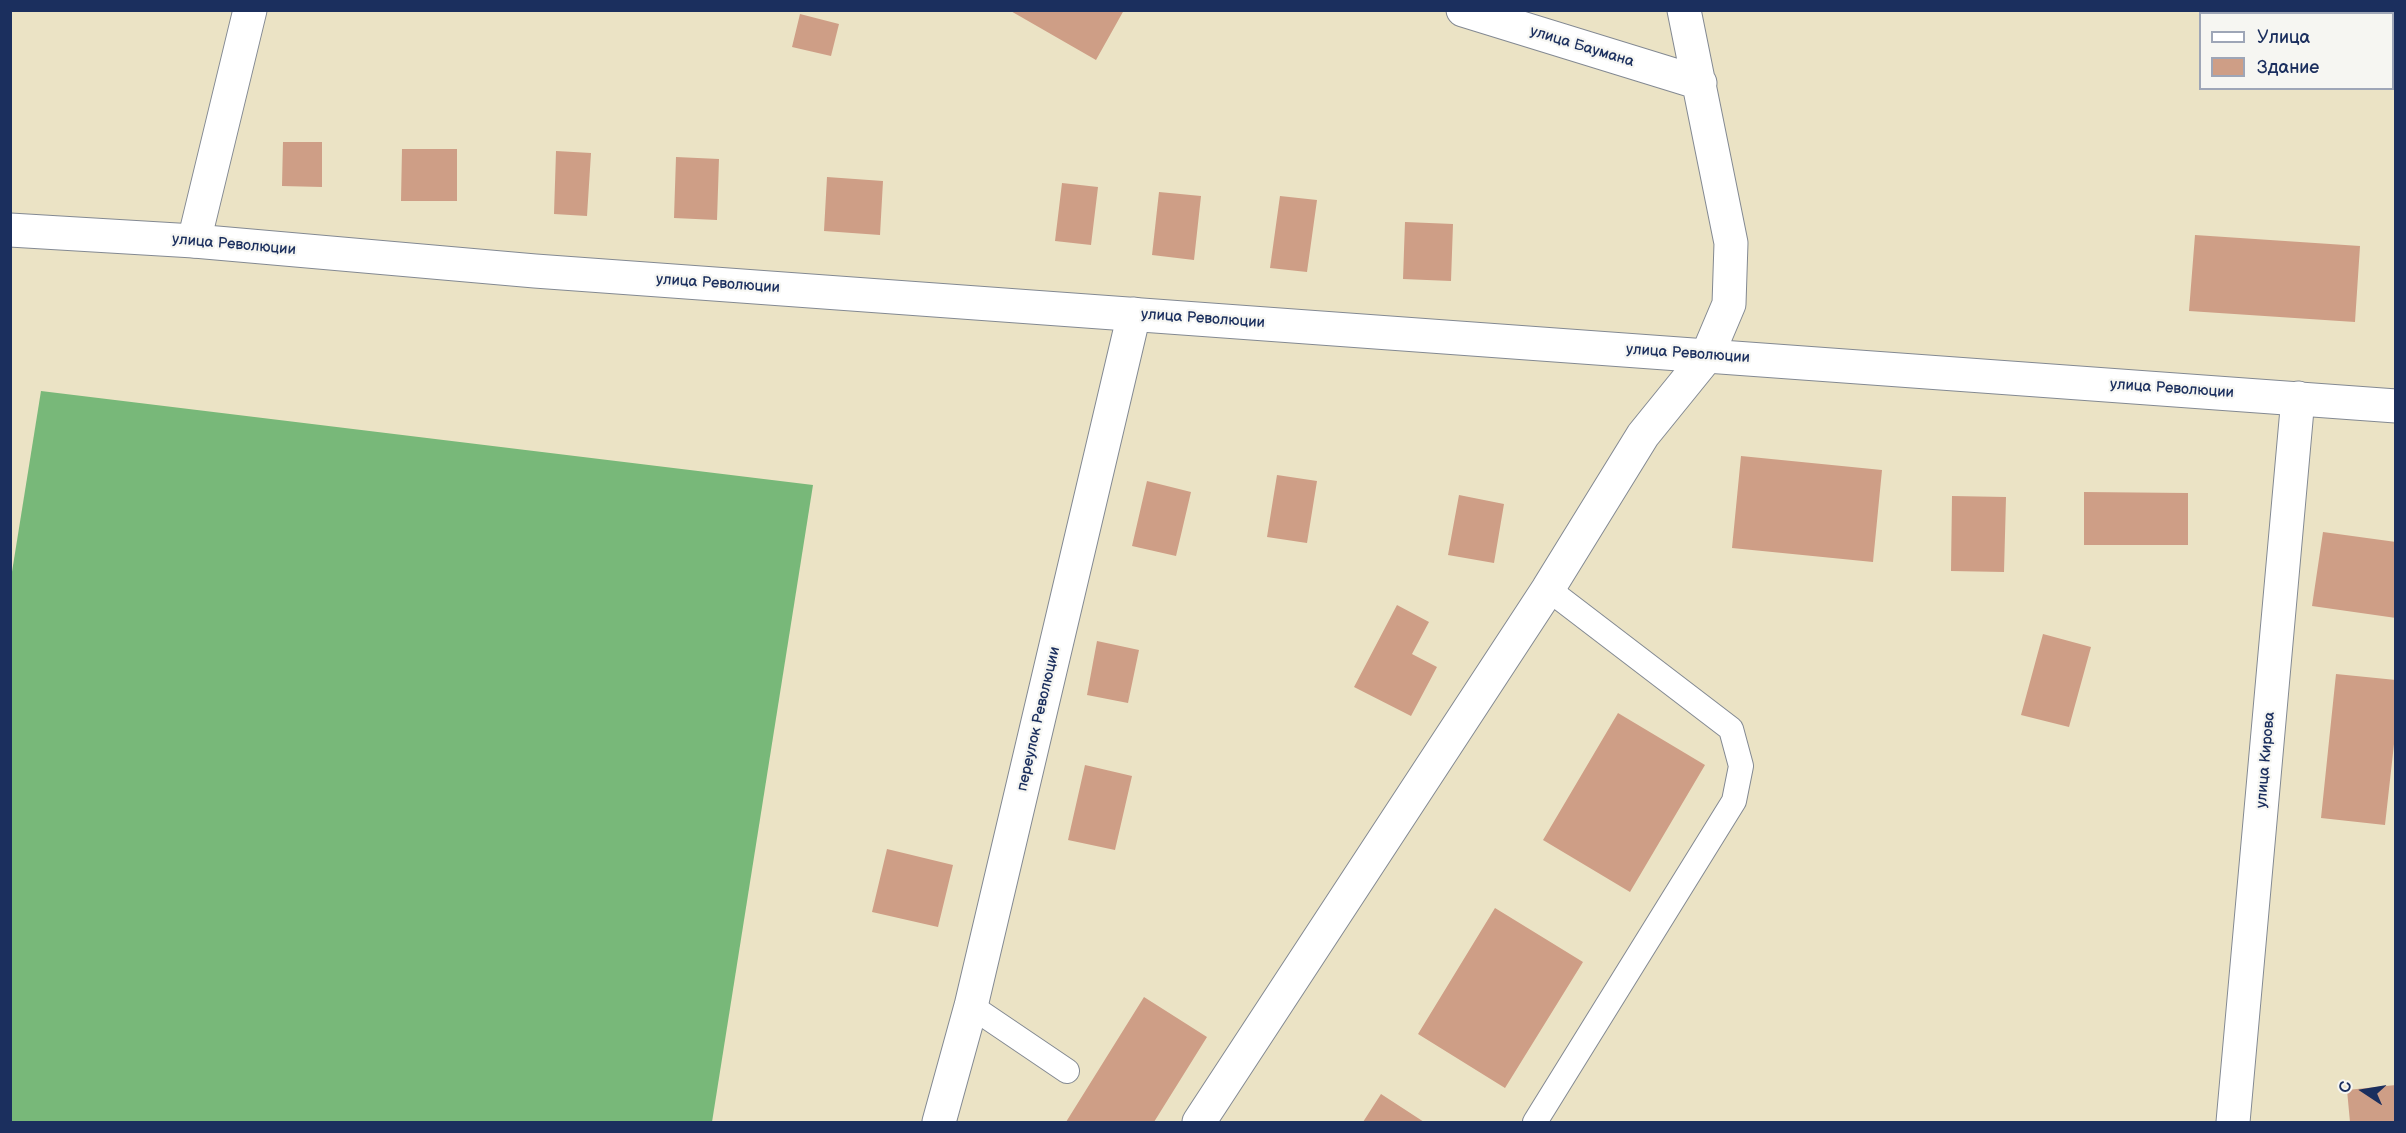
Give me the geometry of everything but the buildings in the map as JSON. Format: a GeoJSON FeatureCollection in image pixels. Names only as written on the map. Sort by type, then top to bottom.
{"type":"FeatureCollection","features":[{"type":"Feature","properties":{"kind":"street"},"geometry":{"type":"LineString","coordinates":[[194,241],[250,10]]}},
{"type":"Feature","properties":{"kind":"street","name":"улица Баумана"},"geometry":{"type":"LineString","coordinates":[[1463,10],[1700,83]]}},
{"type":"Feature","properties":{"kind":"street"},"geometry":{"type":"LineString","coordinates":[[1199,1122],[1548,589],[1643,435],[1707,356],[1729,304],[1731,243],[1684,10]]}},
{"type":"Feature","properties":{"kind":"street","name":"улица Революции"},"geometry":{"type":"LineString","coordinates":[[10,230],[194,241],[535,271],[2396,406]]}},
{"type":"Feature","properties":{"kind":"street","name":"переулок Революции"},"geometry":{"type":"LineString","coordinates":[[939,1122],[971,1006],[1134,314]]}},
{"type":"Feature","properties":{"kind":"street","name":"улица Кирова"},"geometry":{"type":"LineString","coordinates":[[2233,1122],[2298,399]]}},
{"type":"Feature","properties":{"kind":"lane"},"geometry":{"type":"LineString","coordinates":[[1535,1122],[1734,801],[1741,766],[1731,729],[1548,589]]}},
{"type":"Feature","properties":{"kind":"lane"},"geometry":{"type":"LineString","coordinates":[[971,1006],[1067,1071]]}},
{"type":"Feature","properties":{"kind":"green space"},"geometry":{"type":"Polygon","coordinates":[[[41,391],[813,485],[712,1122],[11,1122],[11,578],[41,391]]]}}]}
